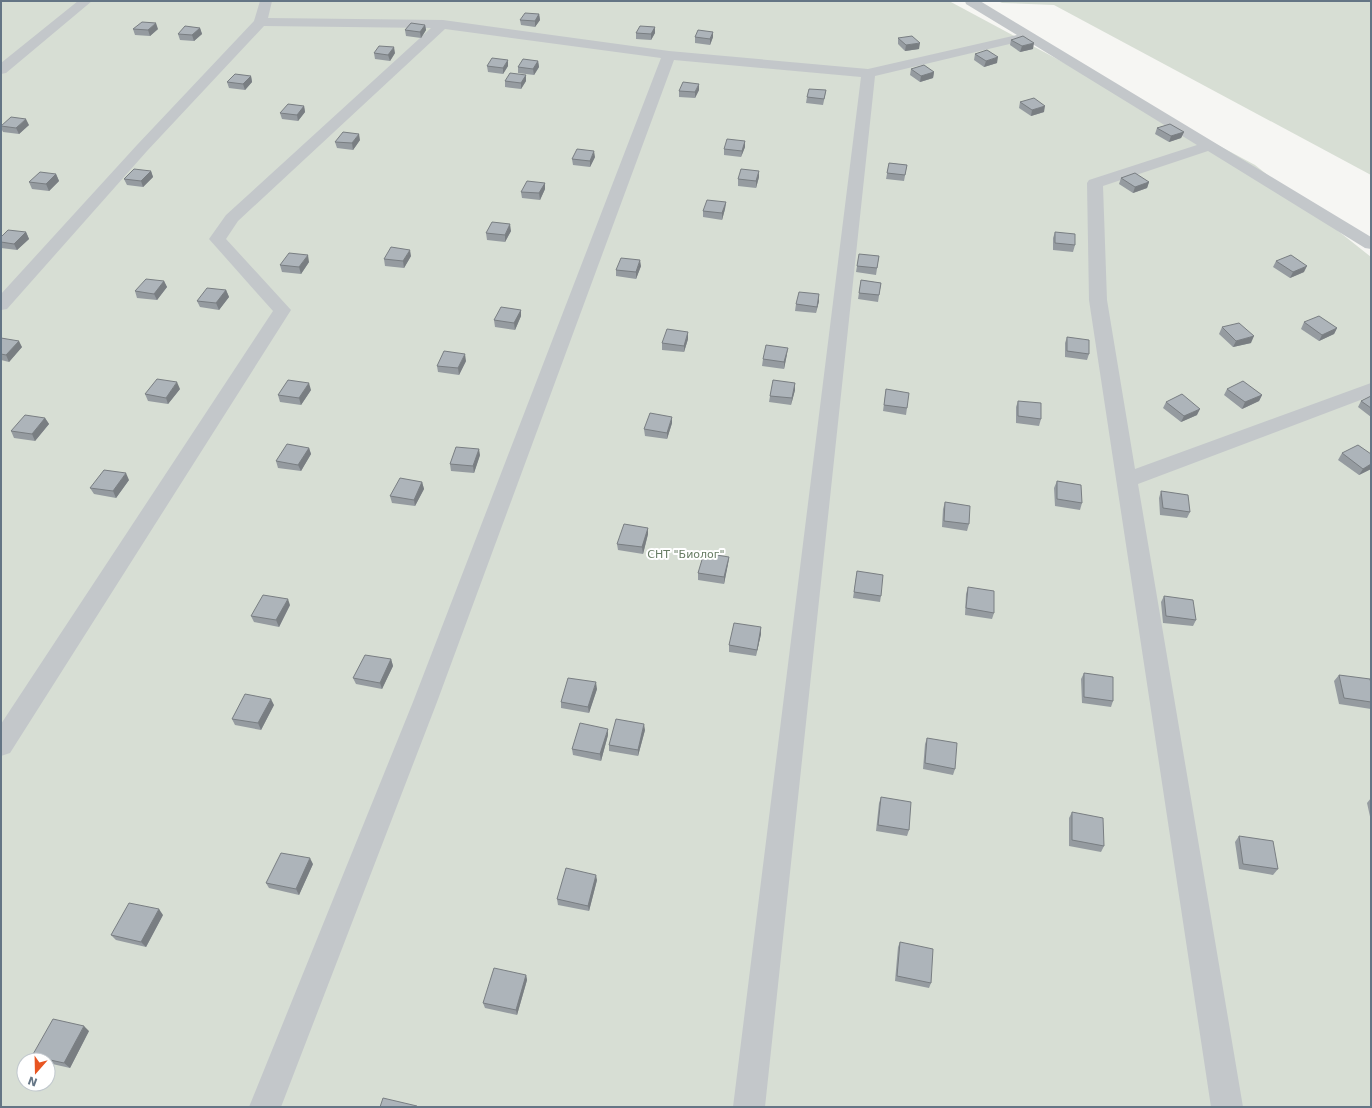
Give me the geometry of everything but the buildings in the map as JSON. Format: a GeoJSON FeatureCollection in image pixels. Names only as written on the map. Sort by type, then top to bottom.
{"type":"FeatureCollection","features":[{"type":"Feature","properties":{"kind":"lane"},"geometry":{"type":"LineString","coordinates":[[1,70],[86,1]]}},
{"type":"Feature","properties":{"kind":"lane"},"geometry":{"type":"LineString","coordinates":[[1,305],[137,154],[260,22],[266,1]]}},
{"type":"Feature","properties":{"kind":"lane"},"geometry":{"type":"LineString","coordinates":[[971,1],[1371,244]]}},
{"type":"Feature","properties":{"kind":"lane"},"geometry":{"type":"LineString","coordinates":[[260,22],[443,24],[669,55],[868,73],[1028,36]]}},
{"type":"Feature","properties":{"kind":"lane"},"geometry":{"type":"LineString","coordinates":[[1,745],[282,310],[217,239],[232,218],[443,24]]}},
{"type":"Feature","properties":{"kind":"lane"},"geometry":{"type":"LineString","coordinates":[[265,1107],[425,702],[669,55]]}},
{"type":"Feature","properties":{"kind":"lane"},"geometry":{"type":"LineString","coordinates":[[749,1107],[868,73]]}},
{"type":"Feature","properties":{"kind":"lane"},"geometry":{"type":"LineString","coordinates":[[1209,146],[1094,183],[1098,300],[1227,1107]]}},
{"type":"Feature","properties":{"kind":"lane"},"geometry":{"type":"LineString","coordinates":[[1127,480],[1371,389]]}},
{"type":"Feature","properties":{"kind":"green space","name":"СНТ \"Биолог\""},"geometry":{"type":"Polygon","coordinates":[[[1,1],[949,1],[1255,165],[1371,257],[1371,1107],[1,1107],[1,1]]]}},
{"type":"Feature","properties":{"kind":"green space"},"geometry":{"type":"Polygon","coordinates":[[[998,1],[1371,1],[1371,175],[1054,5],[1002,3],[998,1]]]}}]}
